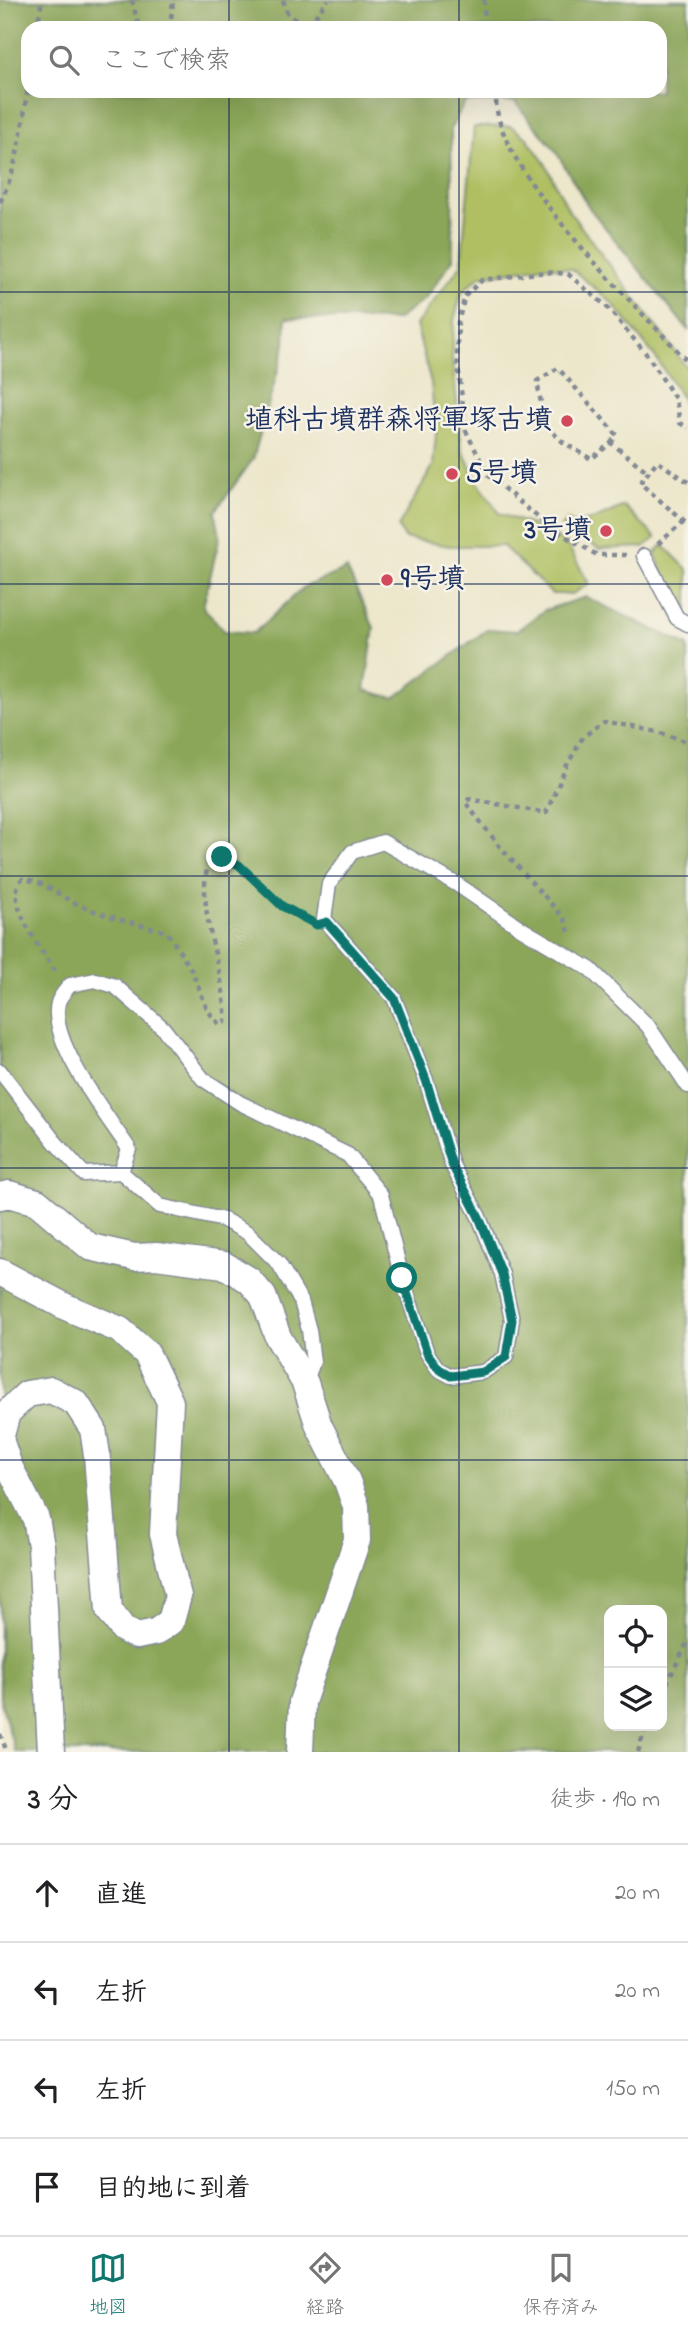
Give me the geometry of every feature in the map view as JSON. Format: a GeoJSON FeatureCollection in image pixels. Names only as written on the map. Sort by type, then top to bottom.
{"type":"FeatureCollection","features":[{"type":"Feature","properties":{"kind":"street"},"geometry":{"type":"LineString","coordinates":[[0,1196],[9,1194],[37,1202],[90,1247],[134,1257],[156,1256],[223,1265],[248,1280],[263,1296],[278,1337],[305,1383],[319,1426],[348,1481],[356,1506],[357,1540],[302,1702],[300,1752]]}},
{"type":"Feature","properties":{"kind":"street"},"geometry":{"type":"LineString","coordinates":[[0,1272],[66,1307],[120,1330],[147,1353],[170,1402],[163,1534],[178,1596],[171,1621],[156,1632],[137,1636],[123,1629],[109,1610],[93,1429],[76,1403],[51,1390],[27,1394],[7,1413],[0,1439],[9,1466],[36,1519],[38,1532],[51,1752]]}},
{"type":"Feature","properties":{"kind":"lane"},"geometry":{"type":"LineString","coordinates":[[648,553],[677,618],[688,624]]}},
{"type":"Feature","properties":{"kind":"lane"},"geometry":{"type":"LineString","coordinates":[[121,1172],[129,1149],[78,1073],[57,1027],[58,1002],[70,985],[95,980],[115,986],[163,1028],[204,1079],[240,1103],[348,1155],[382,1195],[402,1278],[427,1353],[439,1369],[451,1376],[483,1372],[506,1357],[512,1320],[502,1274],[479,1217],[452,1165],[426,1080],[394,998],[324,919],[329,884],[352,852],[383,842],[458,885],[522,929],[590,969],[648,1026],[688,1086]]}},
{"type":"Feature","properties":{"kind":"lane"},"geometry":{"type":"LineString","coordinates":[[0,1071],[55,1142],[84,1174],[121,1172],[160,1206],[224,1220],[248,1233],[279,1264],[301,1301],[309,1330],[313,1362],[305,1383]]}},
{"type":"Feature","properties":{"kind":"path"},"geometry":{"type":"LineString","coordinates":[[38,21],[42,0]]}},
{"type":"Feature","properties":{"kind":"path"},"geometry":{"type":"LineString","coordinates":[[132,0],[137,21]]}},
{"type":"Feature","properties":{"kind":"path"},"geometry":{"type":"LineString","coordinates":[[171,21],[173,0]]}},
{"type":"Feature","properties":{"kind":"path"},"geometry":{"type":"LineString","coordinates":[[283,0],[288,15],[299,21]]}},
{"type":"Feature","properties":{"kind":"path"},"geometry":{"type":"LineString","coordinates":[[312,21],[328,0]]}},
{"type":"Feature","properties":{"kind":"path"},"geometry":{"type":"LineString","coordinates":[[484,0],[485,21]]}},
{"type":"Feature","properties":{"kind":"path"},"geometry":{"type":"LineString","coordinates":[[0,202],[20,141],[26,98]]}},
{"type":"Feature","properties":{"kind":"path"},"geometry":{"type":"LineString","coordinates":[[496,98],[494,105],[507,142],[522,170],[558,220],[688,362]]}},
{"type":"Feature","properties":{"kind":"path"},"geometry":{"type":"LineString","coordinates":[[688,428],[680,423],[676,400],[649,356],[606,306],[568,274],[546,272],[482,280],[465,296],[458,323],[457,357],[466,431],[488,475],[548,526],[597,555],[648,553],[686,523],[640,483],[657,461],[688,482]]}},
{"type":"Feature","properties":{"kind":"path"},"geometry":{"type":"LineString","coordinates":[[558,368],[617,435],[611,443],[591,459],[563,442],[545,425],[537,381],[558,368]]}},
{"type":"Feature","properties":{"kind":"path"},"geometry":{"type":"LineString","coordinates":[[611,443],[648,472]]}},
{"type":"Feature","properties":{"kind":"path"},"geometry":{"type":"LineString","coordinates":[[578,963],[565,918],[501,848],[465,802],[469,799],[546,813],[566,765],[583,737],[604,721],[658,732],[688,742]]}},
{"type":"Feature","properties":{"kind":"path"},"geometry":{"type":"LineString","coordinates":[[66,990],[21,915],[15,896],[16,885],[22,879],[35,880],[76,904],[111,917],[167,932],[192,971],[208,1011],[219,1024],[225,1022],[226,1006],[210,933],[206,885],[206,869],[210,859],[222,857],[239,865],[282,906],[317,925],[327,922]]}},
{"type":"Feature","properties":{"kind":"path"},"geometry":{"type":"LineString","coordinates":[[667,1683],[688,1641]]}},
{"type":"Feature","properties":{"kind":"path"},"geometry":{"type":"LineString","coordinates":[[638,1752],[644,1731]]}},
{"type":"Feature","properties":{"kind":"path"},"geometry":{"type":"LineString","coordinates":[[0,1734],[7,1752]]}},
{"type":"Feature","properties":{"kind":"green space"},"geometry":{"type":"Polygon","coordinates":[[[0,0],[688,0],[688,330],[590,209],[555,150],[515,102],[465,102],[451,128],[453,259],[426,298],[397,320],[286,318],[285,345],[253,459],[215,512],[220,535],[203,607],[224,631],[254,633],[304,587],[347,569],[374,628],[365,690],[394,698],[488,629],[516,631],[545,610],[586,597],[688,646],[688,1752],[15,1752],[0,1698],[0,0]]]}},
{"type":"Feature","properties":{"kind":"green space"},"geometry":{"type":"Polygon","coordinates":[[[511,126],[527,138],[546,165],[569,211],[688,369],[688,422],[682,398],[654,355],[612,303],[572,269],[545,266],[480,276],[462,292],[454,320],[452,358],[462,449],[477,481],[500,514],[543,529],[567,544],[589,584],[572,594],[552,594],[503,546],[450,546],[404,538],[398,527],[433,466],[436,434],[431,383],[416,325],[461,265],[474,127],[511,126]]]}},
{"type":"Feature","properties":{"kind":"green space"},"geometry":{"type":"Polygon","coordinates":[[[624,506],[656,538],[644,547],[599,549],[561,526],[568,520],[573,524],[595,519],[624,506]]]}},
{"type":"Feature","properties":{"kind":"green space"},"geometry":{"type":"Polygon","coordinates":[[[663,545],[688,570],[688,608],[671,590],[655,553],[663,545]]]}},
{"type":"Feature","properties":{"kind":"place","name":"埴科古墳群森将軍塚古墳"},"geometry":{"type":"Point","coordinates":[567,421]}},
{"type":"Feature","properties":{"kind":"place","name":"5号墳"},"geometry":{"type":"Point","coordinates":[452,474]}},
{"type":"Feature","properties":{"kind":"place","name":"3号墳"},"geometry":{"type":"Point","coordinates":[606,531]}},
{"type":"Feature","properties":{"kind":"place","name":"9号墳"},"geometry":{"type":"Point","coordinates":[387,580]}},
{"type":"Feature","properties":{"kind":"route"},"geometry":{"type":"LineString","coordinates":[[222,857],[239,865],[282,906],[317,925],[327,922],[394,998],[426,1080],[452,1165],[479,1217],[502,1274],[512,1320],[506,1357],[483,1372],[451,1376],[439,1369],[427,1353],[402,1278]]}}]}
